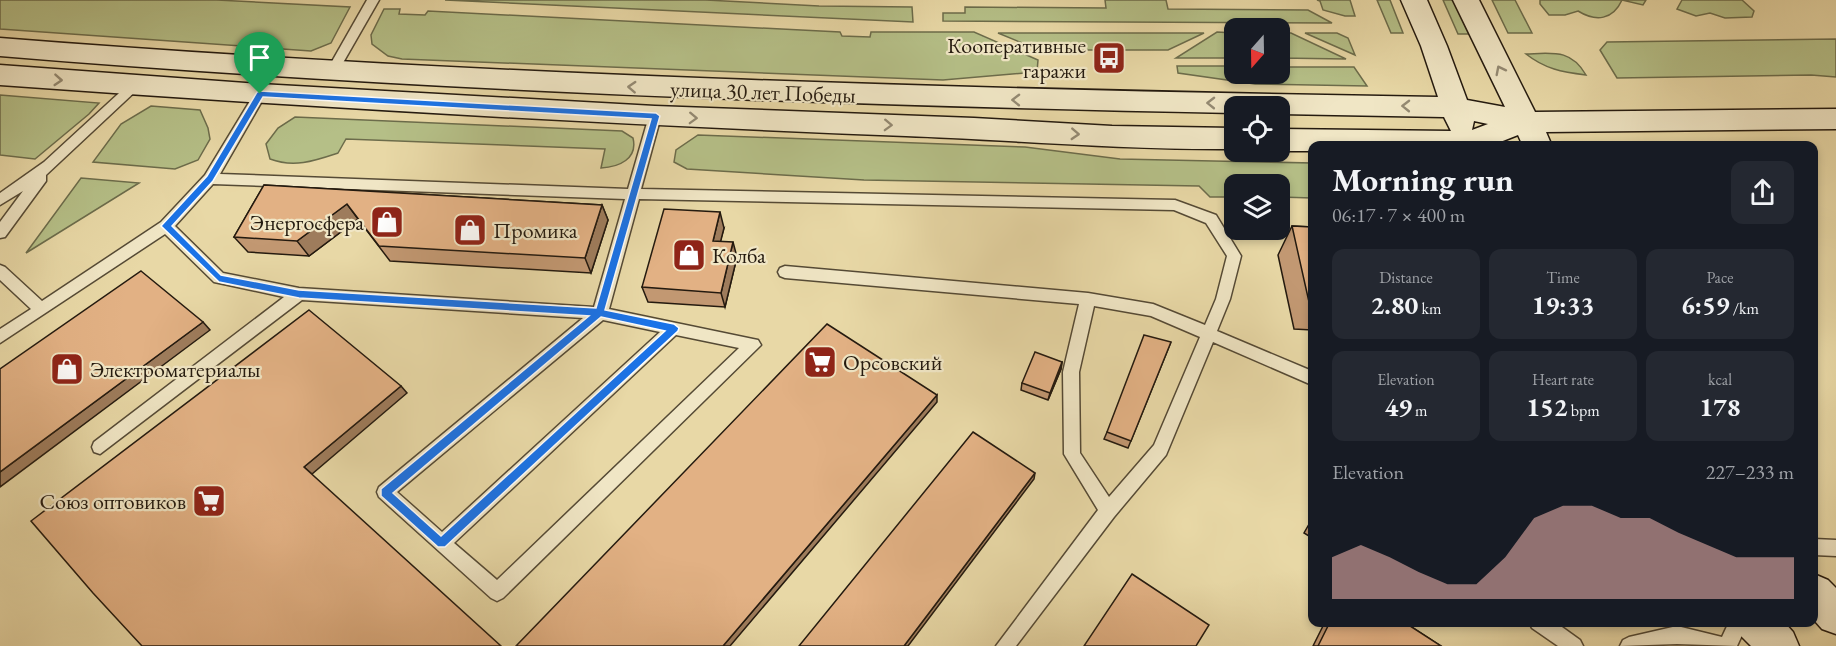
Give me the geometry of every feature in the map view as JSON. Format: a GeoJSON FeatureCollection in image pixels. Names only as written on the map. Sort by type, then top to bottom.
{"type":"FeatureCollection","features":[{"type":"Feature","properties":{"kind":"main road"},"geometry":{"type":"LineString","coordinates":[[1414,0],[1434,46],[1468,141]]}},
{"type":"Feature","properties":{"kind":"main road"},"geometry":{"type":"LineString","coordinates":[[1466,0],[1532,134]]}},
{"type":"Feature","properties":{"kind":"main road","name":"улица 30 лет Победы"},"geometry":{"type":"LineString","coordinates":[[0,47],[332,72],[664,89],[958,99],[1454,106],[1532,134]]}},
{"type":"Feature","properties":{"kind":"main road","name":"улица 30 лет Победы"},"geometry":{"type":"LineString","coordinates":[[0,75],[260,94],[656,116],[1224,139]]}},
{"type":"Feature","properties":{"kind":"main road","name":"улица 30 лет Победы"},"geometry":{"type":"LineString","coordinates":[[1488,141],[1532,134],[1836,119]]}},
{"type":"Feature","properties":{"kind":"main road","name":"улица 30 лет Победы"},"geometry":{"type":"LineString","coordinates":[[1290,140],[1327,141]]}},
{"type":"Feature","properties":{"kind":"main road"},"geometry":{"type":"LineString","coordinates":[[1818,597],[1836,615]]}},
{"type":"Feature","properties":{"kind":"main road"},"geometry":{"type":"LineString","coordinates":[[1760,627],[1779,646]]}},
{"type":"Feature","properties":{"kind":"lane"},"geometry":{"type":"LineString","coordinates":[[332,72],[373,0]]}},
{"type":"Feature","properties":{"kind":"lane"},"geometry":{"type":"LineString","coordinates":[[0,201],[49,166],[135,86]]}},
{"type":"Feature","properties":{"kind":"lane"},"geometry":{"type":"LineString","coordinates":[[0,337],[166,226],[210,178],[260,94]]}},
{"type":"Feature","properties":{"kind":"lane"},"geometry":{"type":"LineString","coordinates":[[166,226],[219,278],[299,294],[600,313],[753,345],[497,592],[385,492],[600,313],[656,116]]}},
{"type":"Feature","properties":{"kind":"lane"},"geometry":{"type":"LineString","coordinates":[[0,233],[49,166]]}},
{"type":"Feature","properties":{"kind":"lane"},"geometry":{"type":"LineString","coordinates":[[210,178],[633,194],[1174,206],[1211,219],[1234,256],[1223,299],[1160,450],[1108,511],[1005,646]]}},
{"type":"Feature","properties":{"kind":"lane"},"geometry":{"type":"LineString","coordinates":[[0,271],[41,309]]}},
{"type":"Feature","properties":{"kind":"lane"},"geometry":{"type":"LineString","coordinates":[[785,272],[1088,299],[1154,310],[1308,376]]}},
{"type":"Feature","properties":{"kind":"lane"},"geometry":{"type":"LineString","coordinates":[[100,447],[299,294]]}},
{"type":"Feature","properties":{"kind":"lane"},"geometry":{"type":"LineString","coordinates":[[1088,299],[1071,372],[1072,454],[1108,511]]}},
{"type":"Feature","properties":{"kind":"lane"},"geometry":{"type":"LineString","coordinates":[[441,543],[674,328]]}},
{"type":"Feature","properties":{"kind":"lane"},"geometry":{"type":"LineString","coordinates":[[1818,548],[1836,548]]}},
{"type":"Feature","properties":{"kind":"lane"},"geometry":{"type":"LineString","coordinates":[[1546,627],[1574,646]]}},
{"type":"Feature","properties":{"kind":"lane"},"geometry":{"type":"LineString","coordinates":[[1629,646],[1677,635],[1725,646],[1736,627]]}},
{"type":"Feature","properties":{"kind":"green space"},"geometry":{"type":"Polygon","coordinates":[[[0,0],[217,0],[350,7],[331,43],[311,51],[0,29],[0,0]]]}},
{"type":"Feature","properties":{"kind":"green space"},"geometry":{"type":"Polygon","coordinates":[[[445,0],[706,0],[819,6],[912,7],[913,22],[445,0]]]}},
{"type":"Feature","properties":{"kind":"green space"},"geometry":{"type":"Polygon","coordinates":[[[1105,0],[1166,0],[1168,9],[1308,10],[1332,23],[1290,23],[1290,18],[1224,18],[1224,22],[943,21],[943,13],[965,13],[965,7],[1106,8],[1105,0]]]}},
{"type":"Feature","properties":{"kind":"green space"},"geometry":{"type":"Polygon","coordinates":[[[1317,0],[1350,0],[1355,16],[1345,16],[1323,10],[1320,1],[1317,0]]]}},
{"type":"Feature","properties":{"kind":"green space"},"geometry":{"type":"Polygon","coordinates":[[[1377,0],[1390,0],[1403,33],[1391,33],[1377,0]]]}},
{"type":"Feature","properties":{"kind":"green space"},"geometry":{"type":"Polygon","coordinates":[[[1443,0],[1455,0],[1471,34],[1458,34],[1443,0]]]}},
{"type":"Feature","properties":{"kind":"green space"},"geometry":{"type":"Polygon","coordinates":[[[1492,0],[1515,0],[1532,33],[1508,33],[1492,0]]]}},
{"type":"Feature","properties":{"kind":"green space"},"geometry":{"type":"Polygon","coordinates":[[[1540,0],[1622,0],[1614,12],[1597,18],[1578,11],[1565,15],[1549,15],[1540,4],[1540,0]]]}},
{"type":"Feature","properties":{"kind":"green space"},"geometry":{"type":"Polygon","coordinates":[[[1622,0],[1646,0],[1643,5],[1622,0]]]}},
{"type":"Feature","properties":{"kind":"green space"},"geometry":{"type":"Polygon","coordinates":[[[1682,0],[1742,0],[1754,11],[1752,17],[1725,18],[1710,13],[1696,16],[1677,9],[1682,0]]]}},
{"type":"Feature","properties":{"kind":"green space"},"geometry":{"type":"Polygon","coordinates":[[[384,9],[400,9],[399,14],[425,15],[428,11],[840,32],[842,36],[870,37],[871,32],[974,32],[1038,60],[1037,72],[943,80],[402,59],[388,56],[372,44],[371,35],[384,9]]]}},
{"type":"Feature","properties":{"kind":"green space"},"geometry":{"type":"Polygon","coordinates":[[[1217,32],[1224,32],[1224,58],[1176,58],[1217,32]]]}},
{"type":"Feature","properties":{"kind":"green space"},"geometry":{"type":"Polygon","coordinates":[[[998,33],[1204,33],[1168,50],[1039,50],[998,33]]]}},
{"type":"Feature","properties":{"kind":"green space"},"geometry":{"type":"Polygon","coordinates":[[[1290,33],[1291,33],[1346,59],[1290,58],[1290,33]]]}},
{"type":"Feature","properties":{"kind":"green space"},"geometry":{"type":"Polygon","coordinates":[[[1305,33],[1337,33],[1348,38],[1355,55],[1305,33]]]}},
{"type":"Feature","properties":{"kind":"green space"},"geometry":{"type":"Polygon","coordinates":[[[1836,39],[1836,77],[1811,75],[1617,78],[1600,50],[1607,42],[1836,39]]]}},
{"type":"Feature","properties":{"kind":"green space"},"geometry":{"type":"Polygon","coordinates":[[[1526,54],[1560,54],[1574,61],[1586,75],[1554,69],[1526,54]]]}},
{"type":"Feature","properties":{"kind":"green space"},"geometry":{"type":"Polygon","coordinates":[[[1177,66],[1224,66],[1224,80],[1178,73],[1177,66]]]}},
{"type":"Feature","properties":{"kind":"green space"},"geometry":{"type":"Polygon","coordinates":[[[1290,67],[1354,67],[1367,86],[1255,84],[1290,84],[1290,67]]]}},
{"type":"Feature","properties":{"kind":"green space"},"geometry":{"type":"Polygon","coordinates":[[[0,95],[99,103],[35,159],[0,155],[0,95]]]}},
{"type":"Feature","properties":{"kind":"green space"},"geometry":{"type":"Polygon","coordinates":[[[151,106],[200,110],[210,139],[198,160],[175,169],[93,162],[121,124],[151,106]]]}},
{"type":"Feature","properties":{"kind":"green space"},"geometry":{"type":"Polygon","coordinates":[[[295,117],[622,131],[633,138],[634,145],[633,151],[626,160],[614,166],[601,168],[605,149],[346,139],[338,153],[312,161],[287,163],[270,159],[266,144],[278,128],[295,117]]]}},
{"type":"Feature","properties":{"kind":"green space"},"geometry":{"type":"Polygon","coordinates":[[[698,135],[1025,147],[1120,159],[1308,163],[1308,198],[1290,197],[1290,174],[1224,174],[1224,197],[1210,197],[1199,186],[864,180],[687,169],[674,162],[676,150],[698,135]]]}},
{"type":"Feature","properties":{"kind":"green space"},"geometry":{"type":"Polygon","coordinates":[[[81,178],[139,183],[26,253],[81,178]]]}},
{"type":"Feature","properties":{"kind":"building"},"geometry":{"type":"Polygon","coordinates":[[[264,185],[602,205],[585,258],[379,246],[347,204],[297,241],[234,237],[264,185]]]}},
{"type":"Feature","properties":{"kind":"building"},"geometry":{"type":"Polygon","coordinates":[[[664,209],[720,212],[713,241],[733,242],[721,293],[642,287],[664,209]]]}},
{"type":"Feature","properties":{"kind":"building"},"geometry":{"type":"Polygon","coordinates":[[[1292,226],[1308,227],[1308,298],[1292,226]]]}},
{"type":"Feature","properties":{"kind":"building"},"geometry":{"type":"Polygon","coordinates":[[[141,271],[203,322],[0,472],[0,369],[141,271]]]}},
{"type":"Feature","properties":{"kind":"building","name":"Союз оптовиков"},"geometry":{"type":"Polygon","coordinates":[[[309,310],[401,386],[304,467],[501,646],[142,646],[31,521],[309,310]]]}},
{"type":"Feature","properties":{"kind":"building"},"geometry":{"type":"Polygon","coordinates":[[[827,324],[937,395],[723,646],[516,646],[827,324]]]}},
{"type":"Feature","properties":{"kind":"building"},"geometry":{"type":"Polygon","coordinates":[[[1144,335],[1171,342],[1131,441],[1107,432],[1144,335]]]}},
{"type":"Feature","properties":{"kind":"building"},"geometry":{"type":"Polygon","coordinates":[[[1035,352],[1062,362],[1050,393],[1022,383],[1035,352]]]}},
{"type":"Feature","properties":{"kind":"building"},"geometry":{"type":"Polygon","coordinates":[[[973,432],[1035,473],[904,646],[799,646],[973,432]]]}},
{"type":"Feature","properties":{"kind":"building"},"geometry":{"type":"Polygon","coordinates":[[[1132,574],[1209,625],[1196,646],[1084,646],[1132,574]]]}},
{"type":"Feature","properties":{"kind":"building"},"geometry":{"type":"Polygon","coordinates":[[[1328,627],[1412,627],[1441,646],[1318,646],[1328,627]]]}},
{"type":"Feature","properties":{"kind":"place","name":"Кооперативные гаражи"},"geometry":{"type":"Point","coordinates":[1109,58]}},
{"type":"Feature","properties":{"kind":"place","name":"Энергосфера"},"geometry":{"type":"Point","coordinates":[387,222]}},
{"type":"Feature","properties":{"kind":"place","name":"Промика"},"geometry":{"type":"Point","coordinates":[470,230]}},
{"type":"Feature","properties":{"kind":"place","name":"Колба"},"geometry":{"type":"Point","coordinates":[689,255]}},
{"type":"Feature","properties":{"kind":"place","name":"Орсовский"},"geometry":{"type":"Point","coordinates":[820,362]}},
{"type":"Feature","properties":{"kind":"place","name":"Электроматериалы"},"geometry":{"type":"Point","coordinates":[67,369]}},
{"type":"Feature","properties":{"kind":"place","name":"Союз оптовиков"},"geometry":{"type":"Point","coordinates":[209,501]}},
{"type":"Feature","properties":{"kind":"route"},"geometry":{"type":"LineString","coordinates":[[260,94],[232,145],[210,178],[166,226],[219,278],[299,294],[600,313],[674,328],[441,543],[385,492],[600,313],[656,116],[260,94]]}}]}
